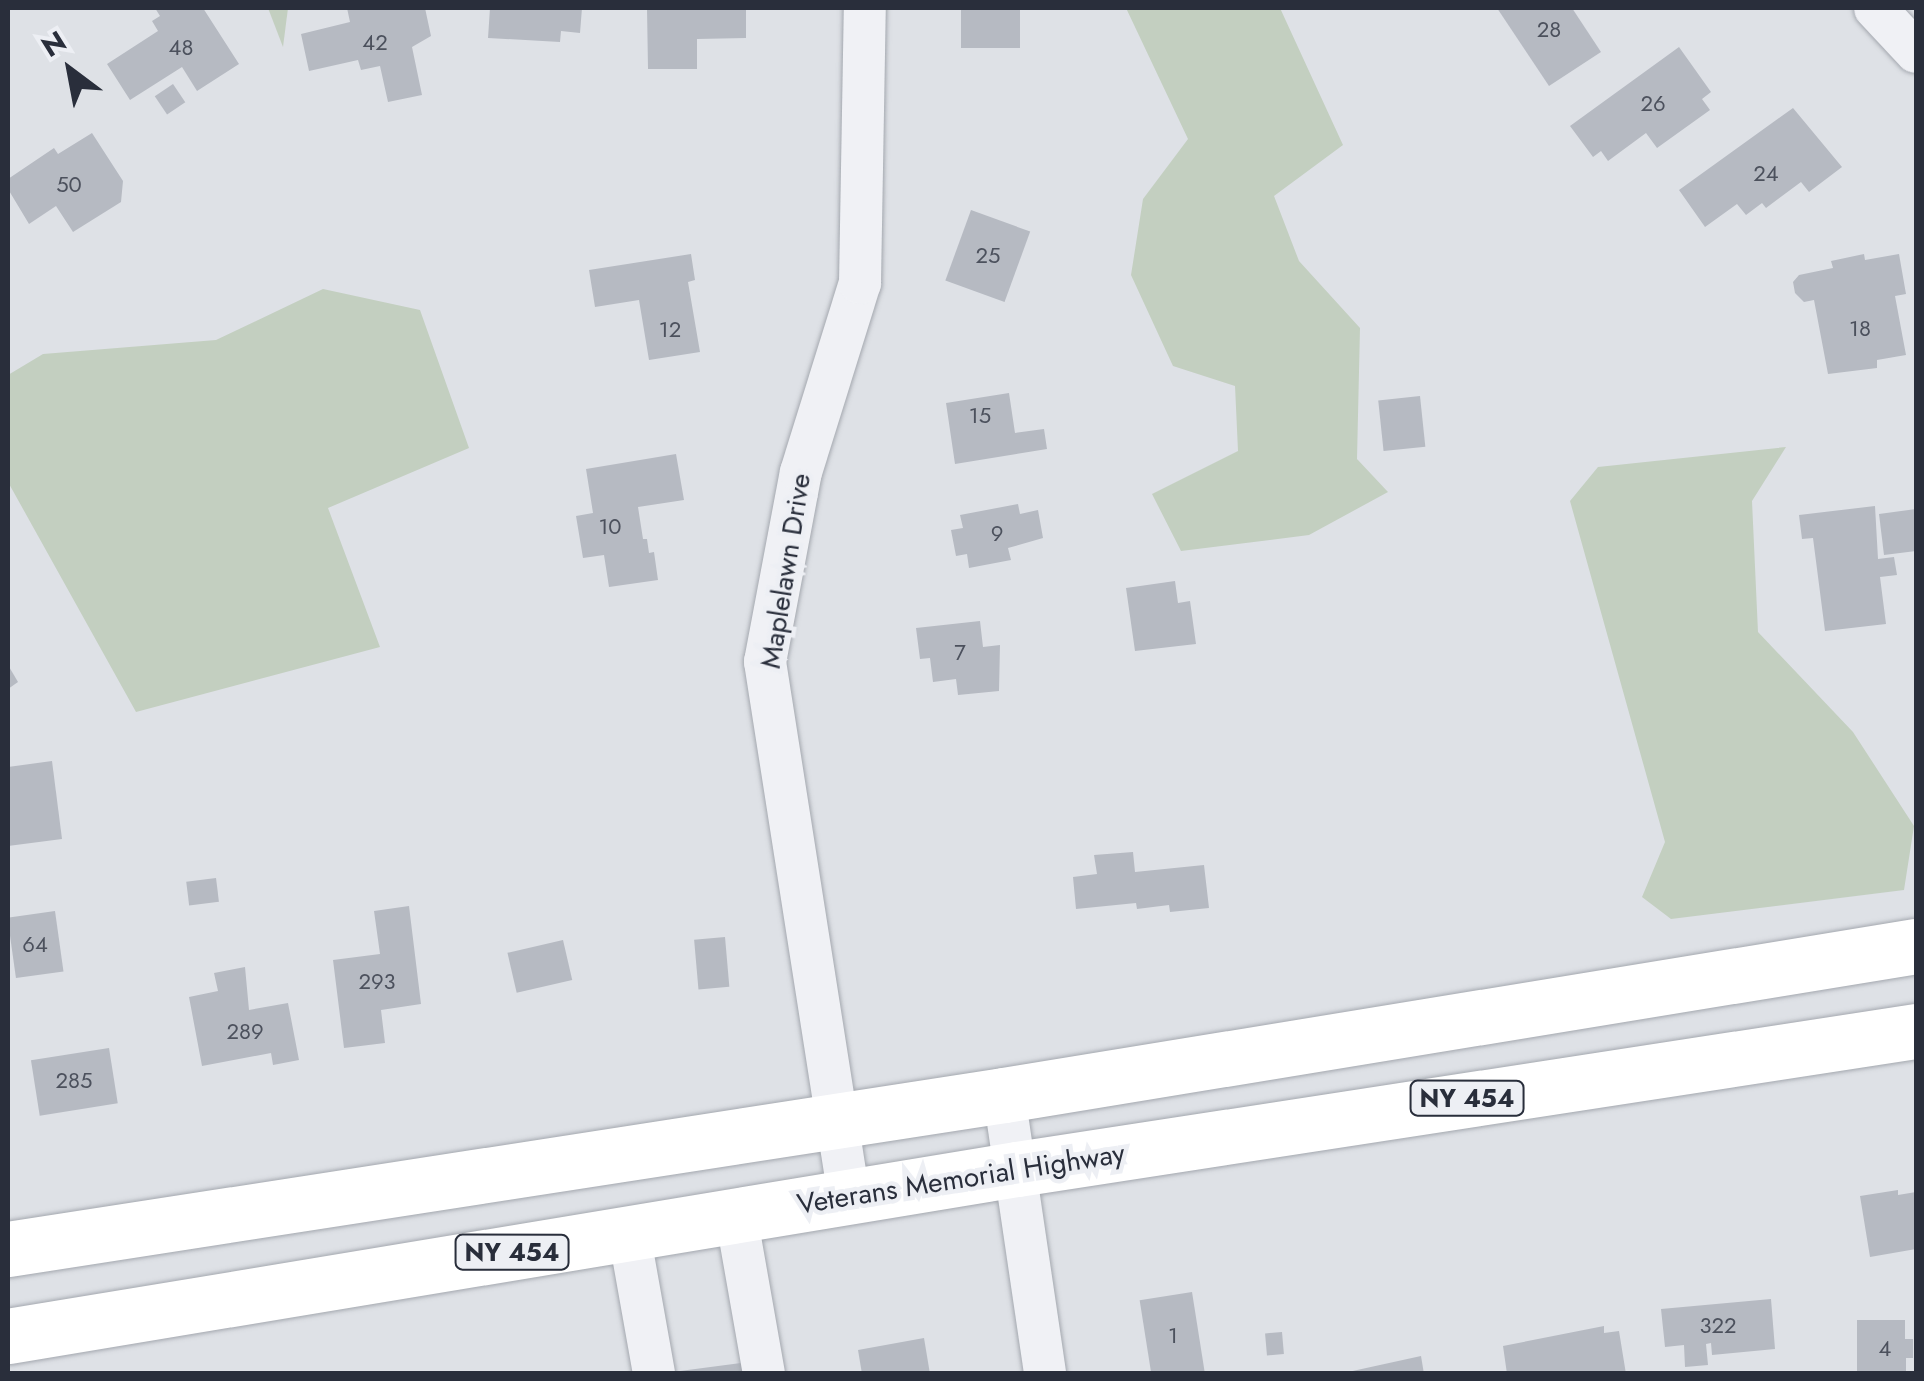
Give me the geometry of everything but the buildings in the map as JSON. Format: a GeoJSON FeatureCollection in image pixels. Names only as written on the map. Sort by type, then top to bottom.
{"type":"FeatureCollection","features":[{"type":"Feature","properties":{"kind":"main road"},"geometry":{"type":"LineString","coordinates":[[8,1249],[1004,1095],[1916,946]]}},
{"type":"Feature","properties":{"kind":"main road","name":"Veterans Memorial Highway"},"geometry":{"type":"LineString","coordinates":[[8,1336],[1017,1169],[1916,1031]]}},
{"type":"Feature","properties":{"kind":"street","name":"Maplelawn Drive"},"geometry":{"type":"LineString","coordinates":[[849,1197],[765,662],[800,472],[860,284],[865,8]]}},
{"type":"Feature","properties":{"kind":"street"},"geometry":{"type":"LineString","coordinates":[[1875,8],[1916,52]]}},
{"type":"Feature","properties":{"kind":"street"},"geometry":{"type":"LineString","coordinates":[[1004,1095],[1044,1374]]}},
{"type":"Feature","properties":{"kind":"street"},"geometry":{"type":"LineString","coordinates":[[736,1216],[764,1374]]}},
{"type":"Feature","properties":{"kind":"street"},"geometry":{"type":"LineString","coordinates":[[629,1233],[654,1374]]}},
{"type":"Feature","properties":{"kind":"green space"},"geometry":{"type":"Polygon","coordinates":[[[268,8],[288,8],[283,47],[268,8]]]}},
{"type":"Feature","properties":{"kind":"green space"},"geometry":{"type":"Polygon","coordinates":[[[1126,8],[1280,8],[1343,145],[1274,196],[1299,261],[1360,328],[1357,459],[1388,492],[1309,535],[1181,551],[1152,494],[1238,451],[1235,386],[1173,366],[1131,275],[1143,199],[1188,139],[1126,8]]]}},
{"type":"Feature","properties":{"kind":"green space"},"geometry":{"type":"Polygon","coordinates":[[[323,289],[420,310],[469,448],[328,508],[380,647],[136,712],[8,482],[8,375],[43,354],[216,340],[323,289]]]}},
{"type":"Feature","properties":{"kind":"green space"},"geometry":{"type":"Polygon","coordinates":[[[1786,447],[1752,501],[1758,632],[1853,732],[1914,826],[1904,890],[1671,919],[1642,897],[1665,842],[1570,501],[1598,467],[1786,447]]]}}]}
